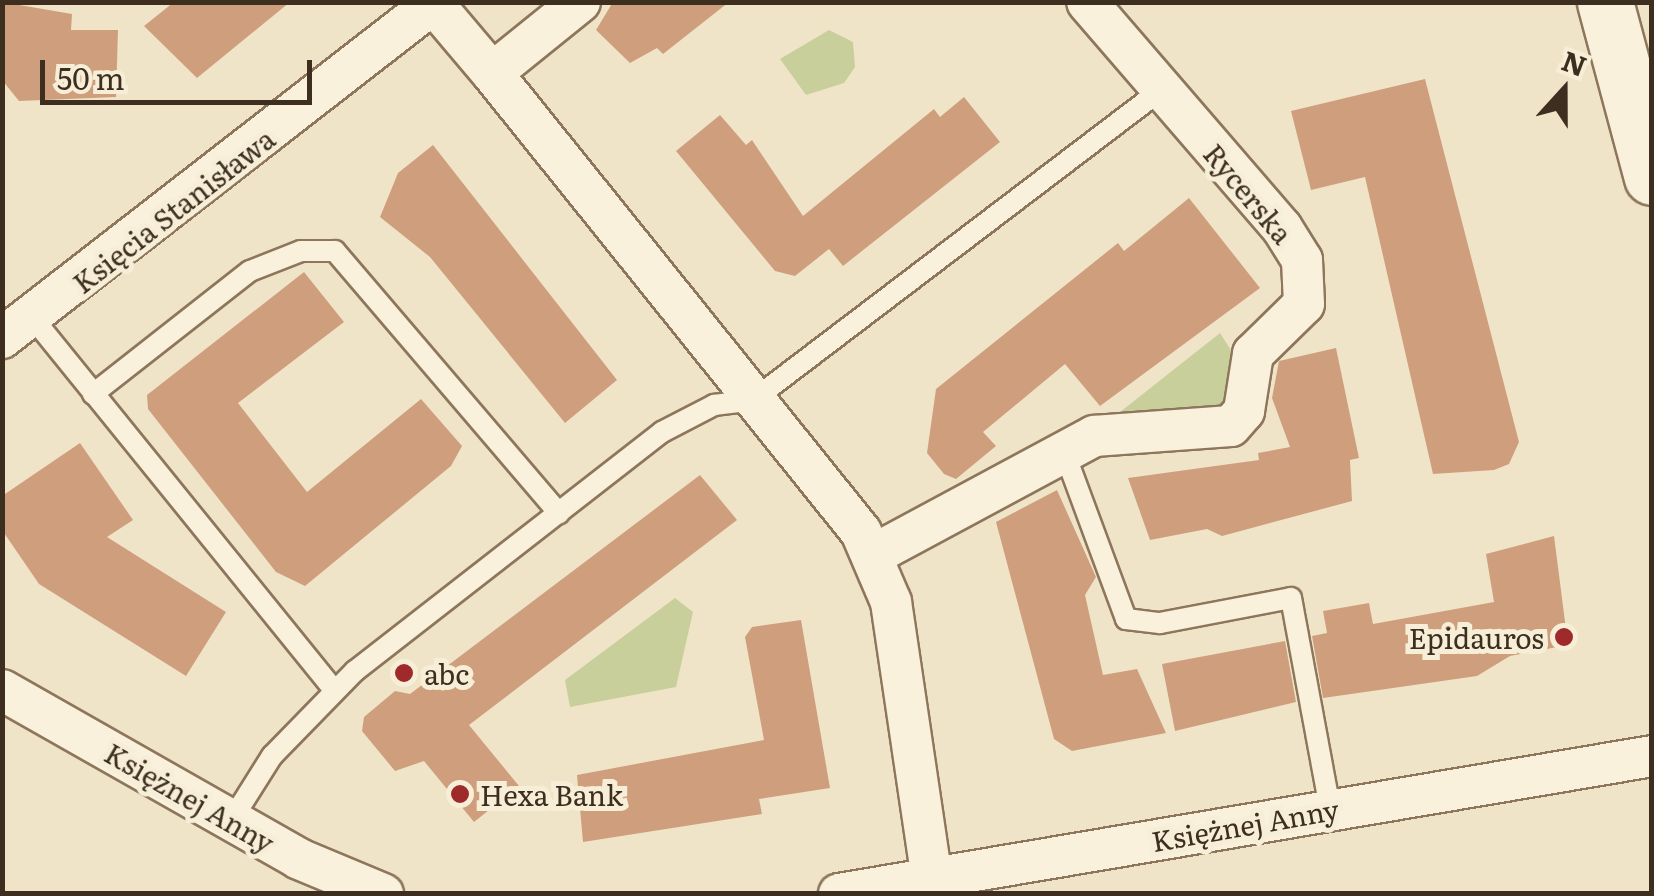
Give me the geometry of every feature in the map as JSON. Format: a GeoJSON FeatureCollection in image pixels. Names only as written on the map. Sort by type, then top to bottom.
{"type":"FeatureCollection","features":[{"type":"Feature","properties":{"kind":"main road"},"geometry":{"type":"LineString","coordinates":[[1606,2],[1652,177]]}},
{"type":"Feature","properties":{"kind":"street"},"geometry":{"type":"LineString","coordinates":[[492,73],[580,2]]}},
{"type":"Feature","properties":{"kind":"street","name":"Rycerska"},"geometry":{"type":"LineString","coordinates":[[873,555],[1112,432],[1238,421],[1253,354],[1308,295],[1302,260],[1282,228],[1087,2]]}},
{"type":"Feature","properties":{"kind":"street"},"geometry":{"type":"LineString","coordinates":[[434,3],[754,400],[873,555],[892,602],[933,886]]}},
{"type":"Feature","properties":{"kind":"street","name":"Księcia Stanisława"},"geometry":{"type":"LineString","coordinates":[[17,328],[434,3]]}},
{"type":"Feature","properties":{"kind":"street","name":"Księżnej Anny"},"geometry":{"type":"LineString","coordinates":[[2,690],[231,821],[383,894]]}},
{"type":"Feature","properties":{"kind":"street","name":"Księżnej Anny"},"geometry":{"type":"LineString","coordinates":[[839,894],[933,886],[1330,810],[1652,756]]}},
{"type":"Feature","properties":{"kind":"lane"},"geometry":{"type":"LineString","coordinates":[[231,821],[272,756],[334,690],[558,513],[662,432],[714,405],[754,400],[1161,90]]}},
{"type":"Feature","properties":{"kind":"lane"},"geometry":{"type":"LineString","coordinates":[[93,394],[250,271],[301,251],[335,251],[558,513]]}},
{"type":"Feature","properties":{"kind":"lane"},"geometry":{"type":"LineString","coordinates":[[17,328],[93,394],[334,690]]}},
{"type":"Feature","properties":{"kind":"lane"},"geometry":{"type":"LineString","coordinates":[[1065,454],[1126,619],[1160,623],[1291,598],[1330,810]]}},
{"type":"Feature","properties":{"kind":"green space"},"geometry":{"type":"Polygon","coordinates":[[[829,30],[853,42],[855,67],[844,83],[806,95],[780,59],[829,30]]]}},
{"type":"Feature","properties":{"kind":"green space"},"geometry":{"type":"Polygon","coordinates":[[[1220,333],[1234,355],[1227,412],[1115,416],[1220,333]]]}},
{"type":"Feature","properties":{"kind":"green space"},"geometry":{"type":"Polygon","coordinates":[[[675,598],[693,612],[676,687],[570,707],[565,680],[675,598]]]}},
{"type":"Feature","properties":{"kind":"building"},"geometry":{"type":"Polygon","coordinates":[[[2,2],[72,14],[71,30],[118,30],[116,97],[19,101],[2,80],[2,2]]]}},
{"type":"Feature","properties":{"kind":"building"},"geometry":{"type":"Polygon","coordinates":[[[174,2],[290,2],[197,78],[144,26],[174,2]]]}},
{"type":"Feature","properties":{"kind":"building"},"geometry":{"type":"Polygon","coordinates":[[[613,2],[729,2],[663,54],[657,48],[630,63],[596,30],[613,2]]]}},
{"type":"Feature","properties":{"kind":"building"},"geometry":{"type":"Polygon","coordinates":[[[1425,79],[1519,442],[1509,464],[1494,470],[1433,474],[1365,177],[1311,190],[1291,111],[1425,79]]]}},
{"type":"Feature","properties":{"kind":"building"},"geometry":{"type":"Polygon","coordinates":[[[964,97],[1000,142],[843,266],[829,249],[795,276],[775,271],[676,151],[720,115],[746,145],[752,140],[803,216],[934,109],[940,117],[964,97]]]}},
{"type":"Feature","properties":{"kind":"building"},"geometry":{"type":"Polygon","coordinates":[[[433,145],[617,380],[565,423],[430,257],[380,217],[398,173],[433,145]]]}},
{"type":"Feature","properties":{"kind":"building"},"geometry":{"type":"Polygon","coordinates":[[[1189,198],[1260,288],[1100,406],[1065,364],[983,432],[996,446],[956,479],[944,474],[927,453],[936,389],[1118,243],[1124,251],[1189,198]]]}},
{"type":"Feature","properties":{"kind":"building"},"geometry":{"type":"Polygon","coordinates":[[[304,272],[344,322],[238,403],[307,492],[421,399],[462,446],[451,466],[305,586],[276,572],[148,409],[147,395],[304,272]]]}},
{"type":"Feature","properties":{"kind":"building"},"geometry":{"type":"Polygon","coordinates":[[[1336,348],[1359,458],[1350,460],[1352,501],[1222,536],[1207,529],[1150,540],[1128,478],[1259,460],[1258,453],[1290,447],[1272,398],[1279,361],[1336,348]]]}},
{"type":"Feature","properties":{"kind":"building"},"geometry":{"type":"Polygon","coordinates":[[[80,443],[133,520],[107,537],[226,612],[186,676],[39,584],[2,530],[2,496],[80,443]]]}},
{"type":"Feature","properties":{"kind":"building"},"geometry":{"type":"Polygon","coordinates":[[[700,475],[737,520],[469,725],[519,786],[474,822],[424,761],[395,771],[362,731],[364,717],[395,691],[410,694],[700,475]]]}},
{"type":"Feature","properties":{"kind":"building"},"geometry":{"type":"Polygon","coordinates":[[[1057,490],[1096,577],[1085,595],[1103,675],[1137,669],[1166,733],[1072,751],[1054,739],[996,522],[1057,490]]]}},
{"type":"Feature","properties":{"kind":"building"},"geometry":{"type":"Polygon","coordinates":[[[1554,536],[1568,645],[1510,656],[1477,676],[1323,698],[1312,636],[1327,633],[1323,611],[1369,603],[1373,624],[1494,602],[1486,554],[1554,536]]]}},
{"type":"Feature","properties":{"kind":"building"},"geometry":{"type":"Polygon","coordinates":[[[801,620],[830,788],[759,799],[762,814],[583,842],[577,775],[764,740],[745,637],[752,627],[801,620]]]}},
{"type":"Feature","properties":{"kind":"building"},"geometry":{"type":"Polygon","coordinates":[[[1285,641],[1296,702],[1175,731],[1162,664],[1285,641]]]}},
{"type":"Feature","properties":{"kind":"place","name":"Epidauros"},"geometry":{"type":"Point","coordinates":[1564,637]}},
{"type":"Feature","properties":{"kind":"place","name":"abc"},"geometry":{"type":"Point","coordinates":[404,673]}},
{"type":"Feature","properties":{"kind":"place","name":"Hexa Bank"},"geometry":{"type":"Point","coordinates":[460,794]}}]}
